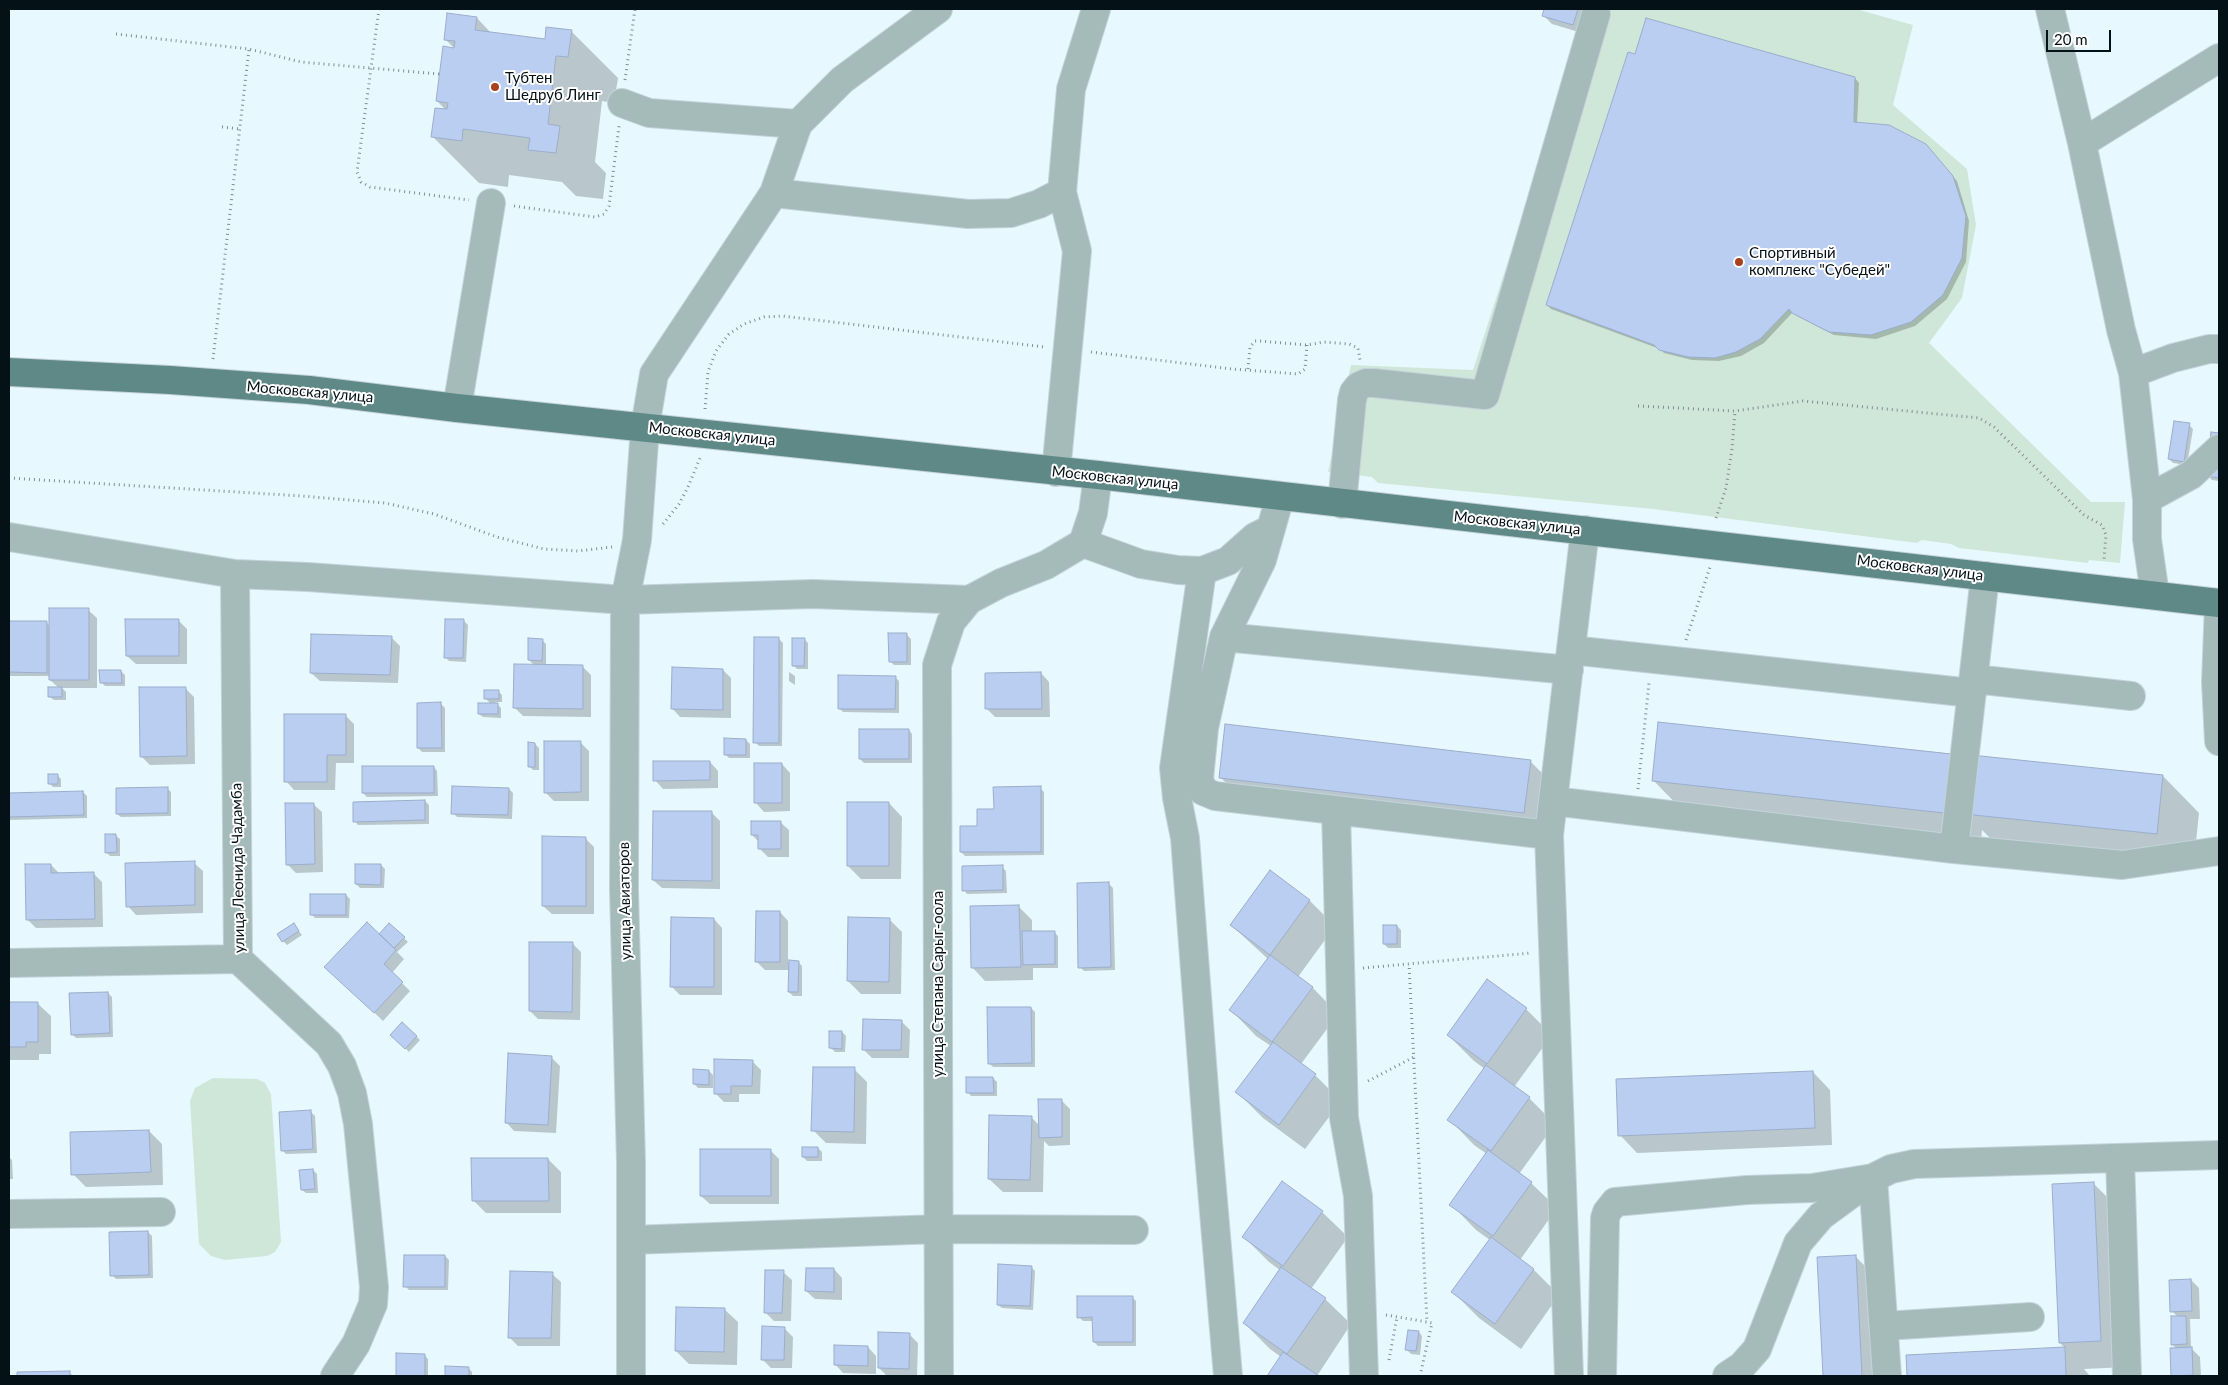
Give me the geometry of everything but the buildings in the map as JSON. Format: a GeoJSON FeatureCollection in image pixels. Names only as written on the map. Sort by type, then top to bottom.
{"type":"FeatureCollection","features":[{"type":"Feature","properties":{"kind":"main road","name":"Московская улица"},"geometry":{"type":"LineString","coordinates":[[9,372],[309,390],[457,408],[1098,475],[2219,603]]}},
{"type":"Feature","properties":{"kind":"street"},"geometry":{"type":"LineString","coordinates":[[622,103],[648,114],[798,124],[842,80],[938,9]]}},
{"type":"Feature","properties":{"kind":"street"},"geometry":{"type":"LineString","coordinates":[[1056,472],[1066,349],[1077,251],[1062,192],[1071,89],[1096,9]]}},
{"type":"Feature","properties":{"kind":"street"},"geometry":{"type":"LineString","coordinates":[[2050,9],[2082,143],[2121,330],[2133,373],[2147,499],[2147,539],[2155,596]]}},
{"type":"Feature","properties":{"kind":"street"},"geometry":{"type":"LineString","coordinates":[[1342,504],[1352,400],[1359,386],[1366,383],[1374,383],[1485,396],[1596,14]]}},
{"type":"Feature","properties":{"kind":"street"},"geometry":{"type":"LineString","coordinates":[[2082,143],[2219,58]]}},
{"type":"Feature","properties":{"kind":"street","name":"улица Авиаторов"},"geometry":{"type":"LineString","coordinates":[[631,1376],[631,1163],[624,889],[625,600],[637,540],[645,427],[654,374],[774,193],[798,124]]}},
{"type":"Feature","properties":{"kind":"street"},"geometry":{"type":"LineString","coordinates":[[774,193],[968,214],[1011,213],[1039,204],[1062,192]]}},
{"type":"Feature","properties":{"kind":"street"},"geometry":{"type":"LineString","coordinates":[[457,408],[491,203]]}},
{"type":"Feature","properties":{"kind":"street"},"geometry":{"type":"LineString","coordinates":[[2133,373],[2173,358],[2209,349],[2219,350]]}},
{"type":"Feature","properties":{"kind":"street"},"geometry":{"type":"LineString","coordinates":[[2147,499],[2191,474],[2219,448]]}},
{"type":"Feature","properties":{"kind":"street"},"geometry":{"type":"LineString","coordinates":[[9,537],[235,574],[318,578],[625,600],[813,594],[969,600],[1001,583],[1046,565],[1083,543],[1093,513],[1098,475]]}},
{"type":"Feature","properties":{"kind":"street"},"geometry":{"type":"LineString","coordinates":[[1280,496],[1262,560],[1224,637],[1204,728],[1199,779],[1202,791],[1215,796],[1549,835]]}},
{"type":"Feature","properties":{"kind":"street"},"geometry":{"type":"LineString","coordinates":[[1083,543],[1141,564],[1178,570],[1202,571],[1228,561],[1255,537],[1271,529]]}},
{"type":"Feature","properties":{"kind":"street"},"geometry":{"type":"LineString","coordinates":[[1569,1376],[1549,835],[1585,530]]}},
{"type":"Feature","properties":{"kind":"street"},"geometry":{"type":"LineString","coordinates":[[1202,571],[1174,768],[1177,798],[1185,838],[1228,1376]]}},
{"type":"Feature","properties":{"kind":"street","name":"улица Леонида Чадамба"},"geometry":{"type":"LineString","coordinates":[[235,574],[238,959],[329,1044],[342,1066],[352,1093],[358,1124],[367,1200],[374,1296],[368,1321],[356,1344],[335,1376]]}},
{"type":"Feature","properties":{"kind":"street"},"geometry":{"type":"LineString","coordinates":[[1954,850],[1985,576]]}},
{"type":"Feature","properties":{"kind":"street","name":"улица Степана Сарыг-оола"},"geometry":{"type":"LineString","coordinates":[[939,1376],[937,665],[951,622],[969,600]]}},
{"type":"Feature","properties":{"kind":"street"},"geometry":{"type":"LineString","coordinates":[[2219,603],[2216,682],[2219,741]]}},
{"type":"Feature","properties":{"kind":"street"},"geometry":{"type":"LineString","coordinates":[[1224,637],[1570,660],[1651,660],[1973,686],[2131,696]]}},
{"type":"Feature","properties":{"kind":"street"},"geometry":{"type":"LineString","coordinates":[[1553,801],[1954,850],[2122,865],[2219,851]]}},
{"type":"Feature","properties":{"kind":"street"},"geometry":{"type":"LineString","coordinates":[[1336,810],[1343,1094],[1346,1136],[1358,1196],[1362,1311],[1376,1372]]}},
{"type":"Feature","properties":{"kind":"street"},"geometry":{"type":"LineString","coordinates":[[9,963],[238,959]]}},
{"type":"Feature","properties":{"kind":"street"},"geometry":{"type":"LineString","coordinates":[[1727,1376],[1742,1366],[1756,1349],[1798,1243],[1821,1216],[1873,1178],[1891,1169],[1914,1164],[2219,1155]]}},
{"type":"Feature","properties":{"kind":"street"},"geometry":{"type":"LineString","coordinates":[[2120,1158],[2127,1376]]}},
{"type":"Feature","properties":{"kind":"street"},"geometry":{"type":"LineString","coordinates":[[1873,1178],[1887,1376]]}},
{"type":"Feature","properties":{"kind":"street"},"geometry":{"type":"LineString","coordinates":[[1602,1376],[1605,1218],[1610,1206],[1615,1202],[1747,1190],[1812,1188],[1873,1178]]}},
{"type":"Feature","properties":{"kind":"street"},"geometry":{"type":"LineString","coordinates":[[9,1214],[161,1212]]}},
{"type":"Feature","properties":{"kind":"street"},"geometry":{"type":"LineString","coordinates":[[631,1240],[939,1229],[1134,1230]]}},
{"type":"Feature","properties":{"kind":"street"},"geometry":{"type":"LineString","coordinates":[[1884,1326],[2030,1317]]}},
{"type":"Feature","properties":{"kind":"street"},"geometry":{"type":"LineString","coordinates":[[1756,1349],[1757,1376]]}},
{"type":"Feature","properties":{"kind":"path"},"geometry":{"type":"LineString","coordinates":[[379,9],[358,172],[361,182],[370,187],[595,217],[604,214],[609,206],[635,9]]}},
{"type":"Feature","properties":{"kind":"path"},"geometry":{"type":"LineString","coordinates":[[116,34],[249,49],[301,62],[440,74]]}},
{"type":"Feature","properties":{"kind":"path"},"geometry":{"type":"LineString","coordinates":[[210,383],[249,49]]}},
{"type":"Feature","properties":{"kind":"path"},"geometry":{"type":"LineString","coordinates":[[222,127],[240,129]]}},
{"type":"Feature","properties":{"kind":"path"},"geometry":{"type":"LineString","coordinates":[[705,410],[708,372],[716,351],[729,334],[744,324],[764,317],[782,316],[1232,369],[1248,368],[1301,373],[1304,369],[1307,345]]}},
{"type":"Feature","properties":{"kind":"path"},"geometry":{"type":"LineString","coordinates":[[1248,368],[1250,347],[1255,341],[1307,345],[1324,342],[1354,345],[1360,352],[1359,386]]}},
{"type":"Feature","properties":{"kind":"path"},"geometry":{"type":"LineString","coordinates":[[1638,406],[1734,411],[1802,401],[1979,418],[1994,427],[2084,515],[2102,525],[2106,535],[2104,559]]}},
{"type":"Feature","properties":{"kind":"path"},"geometry":{"type":"LineString","coordinates":[[1716,518],[1726,488],[1732,449],[1734,411]]}},
{"type":"Feature","properties":{"kind":"path"},"geometry":{"type":"LineString","coordinates":[[9,478],[302,496],[385,504],[434,514],[497,537],[544,549],[590,550],[637,540],[649,534],[668,518],[688,487],[701,452]]}},
{"type":"Feature","properties":{"kind":"path"},"geometry":{"type":"LineString","coordinates":[[1679,662],[1711,564]]}},
{"type":"Feature","properties":{"kind":"path"},"geometry":{"type":"LineString","coordinates":[[1636,811],[1651,660]]}},
{"type":"Feature","properties":{"kind":"path"},"geometry":{"type":"LineString","coordinates":[[1340,970],[1539,952]]}},
{"type":"Feature","properties":{"kind":"path"},"geometry":{"type":"LineString","coordinates":[[1410,964],[1427,1322]]}},
{"type":"Feature","properties":{"kind":"path"},"geometry":{"type":"LineString","coordinates":[[1343,1094],[1414,1058]]}},
{"type":"Feature","properties":{"kind":"path"},"geometry":{"type":"LineString","coordinates":[[1362,1311],[1432,1322],[1420,1376]]}},
{"type":"Feature","properties":{"kind":"path"},"geometry":{"type":"LineString","coordinates":[[1376,1372],[1397,1317]]}},
{"type":"Feature","properties":{"kind":"green space","name":"Спортивный комплекс \"Субедей\""},"geometry":{"type":"Polygon","coordinates":[[[1589,9],[1856,9],[1913,25],[1893,105],[1967,169],[1976,225],[1962,298],[1929,343],[2091,502],[2125,502],[2120,563],[2089,560],[2088,563],[1959,548],[1951,544],[1922,540],[1917,543],[1653,509],[1378,483],[1372,477],[1328,472],[1351,365],[1473,370],[1589,9]]]}},
{"type":"Feature","properties":{"kind":"green space"},"geometry":{"type":"Polygon","coordinates":[[[213,1078],[257,1079],[265,1083],[271,1094],[281,1242],[275,1252],[267,1256],[225,1260],[211,1256],[199,1244],[190,1101],[195,1088],[213,1078]]]}},
{"type":"Feature","properties":{"kind":"place","name":"Тубтен Шедруб Линг"},"geometry":{"type":"Point","coordinates":[495,87]}},
{"type":"Feature","properties":{"kind":"place","name":"Спортивный комплекс \"Субедей\""},"geometry":{"type":"Point","coordinates":[1739,262]}}]}
